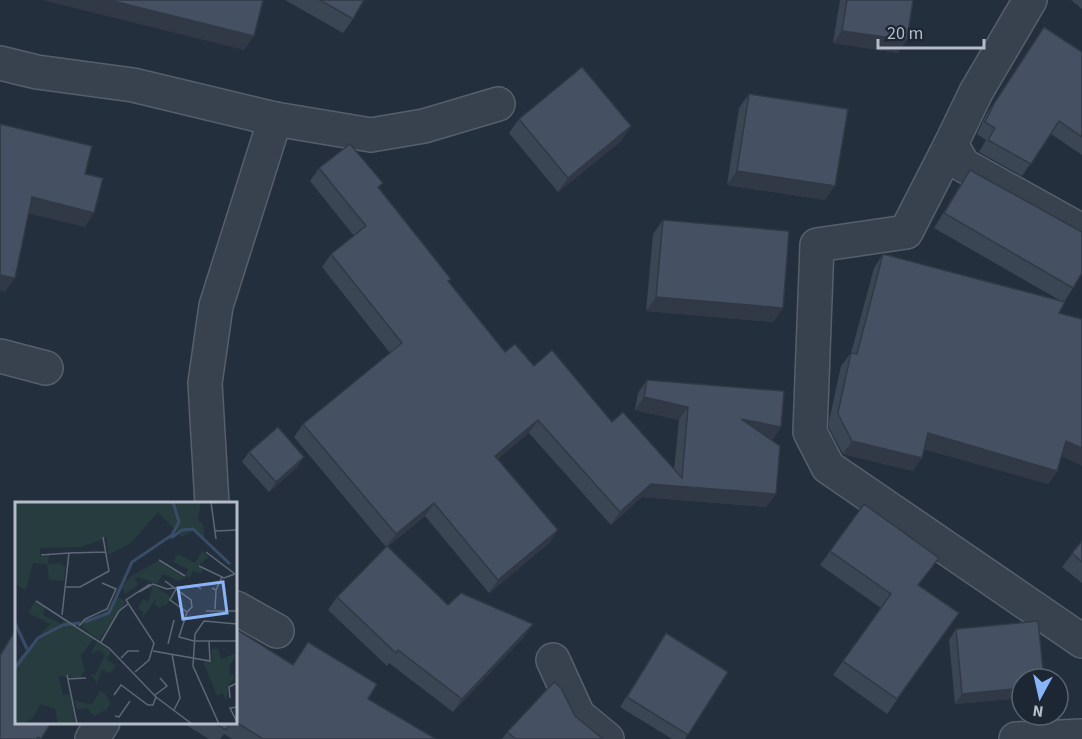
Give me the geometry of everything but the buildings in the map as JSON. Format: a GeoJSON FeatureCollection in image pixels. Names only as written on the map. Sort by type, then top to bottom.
{"type":"FeatureCollection","features":[{"type":"Feature","properties":{"kind":"street"},"geometry":{"type":"LineString","coordinates":[[1030,0],[976,92],[906,232],[817,245],[810,432],[828,467],[1082,641]]}},
{"type":"Feature","properties":{"kind":"street"},"geometry":{"type":"LineString","coordinates":[[0,63],[173,93],[276,119],[371,135],[424,126],[498,104]]}},
{"type":"Feature","properties":{"kind":"street"},"geometry":{"type":"LineString","coordinates":[[212,502],[205,383],[216,306],[276,119]]}},
{"type":"Feature","properties":{"kind":"street"},"geometry":{"type":"LineString","coordinates":[[951,144],[963,165],[1082,231]]}},
{"type":"Feature","properties":{"kind":"street"},"geometry":{"type":"LineString","coordinates":[[0,356],[46,368]]}},
{"type":"Feature","properties":{"kind":"street"},"geometry":{"type":"LineString","coordinates":[[237,609],[277,631]]}},
{"type":"Feature","properties":{"kind":"street"},"geometry":{"type":"LineString","coordinates":[[553,660],[578,716],[607,739]]}},
{"type":"Feature","properties":{"kind":"street"},"geometry":{"type":"LineString","coordinates":[[92,739],[102,724]]}},
{"type":"Feature","properties":{"kind":"street"},"geometry":{"type":"LineString","coordinates":[[1016,739],[1082,736]]}}]}
